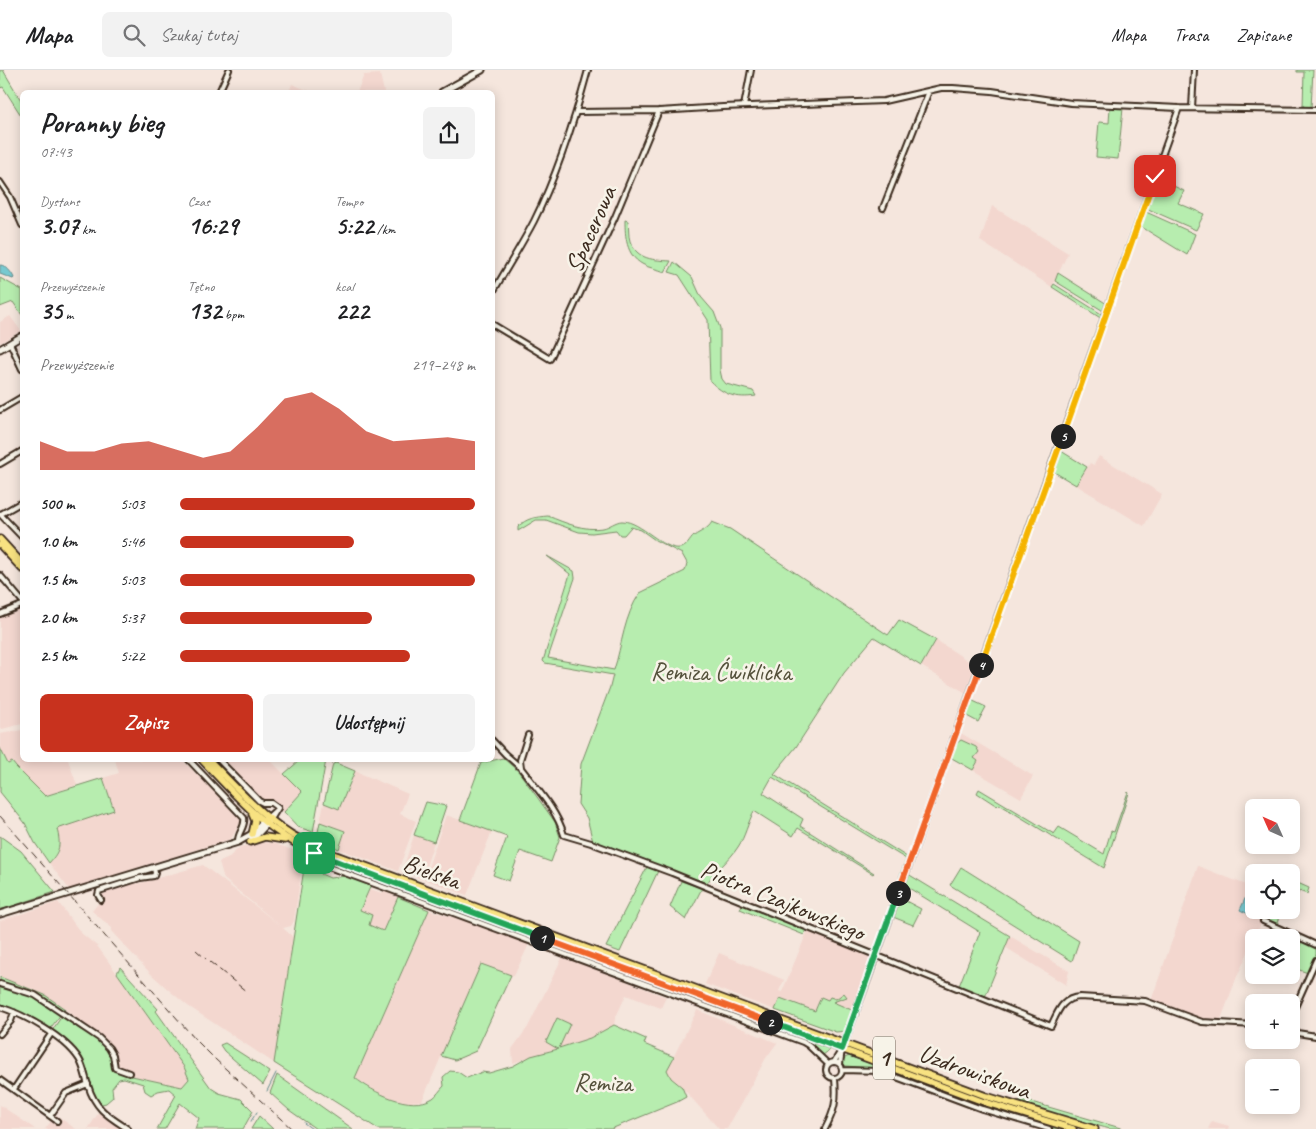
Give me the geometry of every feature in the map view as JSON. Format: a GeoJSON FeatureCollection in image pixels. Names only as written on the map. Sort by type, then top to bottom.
{"type":"FeatureCollection","features":[{"type":"Feature","properties":{"kind":"main road"},"geometry":{"type":"LineString","coordinates":[[446,90],[482,70]]}},
{"type":"Feature","properties":{"kind":"main road"},"geometry":{"type":"LineString","coordinates":[[0,349],[20,337]]}},
{"type":"Feature","properties":{"kind":"main road"},"geometry":{"type":"LineString","coordinates":[[0,539],[20,561]]}},
{"type":"Feature","properties":{"kind":"main road"},"geometry":{"type":"LineString","coordinates":[[0,545],[20,567]]}},
{"type":"Feature","properties":{"kind":"main road","name":"1"},"geometry":{"type":"LineString","coordinates":[[204,762],[250,810],[267,821]]}},
{"type":"Feature","properties":{"kind":"main road","name":"1"},"geometry":{"type":"LineString","coordinates":[[211,762],[267,821]]}},
{"type":"Feature","properties":{"kind":"main road"},"geometry":{"type":"LineString","coordinates":[[250,810],[255,821],[252,834]]}},
{"type":"Feature","properties":{"kind":"main road"},"geometry":{"type":"LineString","coordinates":[[250,842],[267,821]]}},
{"type":"Feature","properties":{"kind":"main road"},"geometry":{"type":"LineString","coordinates":[[0,914],[238,842],[252,834],[267,821]]}},
{"type":"Feature","properties":{"kind":"main road","name":"Bielska"},"geometry":{"type":"LineString","coordinates":[[267,821],[290,841],[329,859],[564,946],[589,952]]}},
{"type":"Feature","properties":{"kind":"main road","name":"Bielska"},"geometry":{"type":"LineString","coordinates":[[267,821],[317,848],[533,925],[589,952]]}},
{"type":"Feature","properties":{"kind":"main road"},"geometry":{"type":"LineString","coordinates":[[238,842],[250,842],[272,837],[290,841]]}},
{"type":"Feature","properties":{"kind":"main road"},"geometry":{"type":"LineString","coordinates":[[564,946],[572,956]]}},
{"type":"Feature","properties":{"kind":"main road","name":"Uzdrowiskowa"},"geometry":{"type":"LineString","coordinates":[[589,952],[773,1024],[1005,1103],[1095,1129]]}},
{"type":"Feature","properties":{"kind":"main road","name":"Uzdrowiskowa"},"geometry":{"type":"LineString","coordinates":[[589,952],[984,1102],[1073,1129]]}},
{"type":"Feature","properties":{"kind":"street"},"geometry":{"type":"LineString","coordinates":[[220,90],[229,70]]}},
{"type":"Feature","properties":{"kind":"street"},"geometry":{"type":"LineString","coordinates":[[495,289],[534,219],[565,148],[588,70]]}},
{"type":"Feature","properties":{"kind":"street"},"geometry":{"type":"LineString","coordinates":[[744,106],[750,70]]}},
{"type":"Feature","properties":{"kind":"street"},"geometry":{"type":"LineString","coordinates":[[1192,108],[1194,70]]}},
{"type":"Feature","properties":{"kind":"street"},"geometry":{"type":"LineString","coordinates":[[577,112],[659,111],[884,101],[953,88],[1071,103],[1179,108],[1316,110]]}},
{"type":"Feature","properties":{"kind":"street"},"geometry":{"type":"LineString","coordinates":[[882,208],[929,91]]}},
{"type":"Feature","properties":{"kind":"street"},"geometry":{"type":"LineString","coordinates":[[828,1064],[826,1069],[830,1078],[836,1079],[840,1077],[843,1070],[840,1064],[843,1047],[1179,108]]}},
{"type":"Feature","properties":{"kind":"street","name":"Spacerowa"},"geometry":{"type":"LineString","coordinates":[[495,326],[550,359],[615,217],[659,111]]}},
{"type":"Feature","properties":{"kind":"street"},"geometry":{"type":"LineString","coordinates":[[0,182],[10,197],[20,220]]}},
{"type":"Feature","properties":{"kind":"street"},"geometry":{"type":"LineString","coordinates":[[10,343],[20,364]]}},
{"type":"Feature","properties":{"kind":"street"},"geometry":{"type":"LineString","coordinates":[[0,410],[20,398]]}},
{"type":"Feature","properties":{"kind":"street"},"geometry":{"type":"LineString","coordinates":[[0,464],[20,452]]}},
{"type":"Feature","properties":{"kind":"street"},"geometry":{"type":"LineString","coordinates":[[20,503],[0,514],[20,536]]}},
{"type":"Feature","properties":{"kind":"street"},"geometry":{"type":"LineString","coordinates":[[0,575],[20,599]]}},
{"type":"Feature","properties":{"kind":"street"},"geometry":{"type":"LineString","coordinates":[[0,614],[20,606]]}},
{"type":"Feature","properties":{"kind":"street"},"geometry":{"type":"LineString","coordinates":[[521,768],[520,760],[528,735]]}},
{"type":"Feature","properties":{"kind":"street","name":"Piotra Czajkowskiego"},"geometry":{"type":"LineString","coordinates":[[495,743],[521,768],[550,807],[564,835],[672,873],[1051,1026],[1063,1003],[1070,998],[1080,997],[1145,1001],[1202,1022],[1245,1024]]}},
{"type":"Feature","properties":{"kind":"street"},"geometry":{"type":"LineString","coordinates":[[191,762],[244,818],[238,842]]}},
{"type":"Feature","properties":{"kind":"street"},"geometry":{"type":"LineString","coordinates":[[221,762],[259,801],[271,803],[278,808],[267,821]]}},
{"type":"Feature","properties":{"kind":"street"},"geometry":{"type":"LineString","coordinates":[[326,866],[803,1042],[808,1044],[828,1064]]}},
{"type":"Feature","properties":{"kind":"street"},"geometry":{"type":"LineString","coordinates":[[101,900],[98,895],[99,891],[140,878],[154,876],[154,868]]}},
{"type":"Feature","properties":{"kind":"street"},"geometry":{"type":"LineString","coordinates":[[1263,922],[1316,945]]}},
{"type":"Feature","properties":{"kind":"street"},"geometry":{"type":"LineString","coordinates":[[1300,996],[1316,960]]}},
{"type":"Feature","properties":{"kind":"street"},"geometry":{"type":"LineString","coordinates":[[0,984],[35,995],[99,1038],[113,1055],[115,1068],[129,1073]]}},
{"type":"Feature","properties":{"kind":"street"},"geometry":{"type":"LineString","coordinates":[[0,1007],[30,1019],[65,1044],[77,1056],[83,1066],[94,1100],[100,1109],[128,1129]]}},
{"type":"Feature","properties":{"kind":"street"},"geometry":{"type":"LineString","coordinates":[[0,1034],[14,1012]]}},
{"type":"Feature","properties":{"kind":"street"},"geometry":{"type":"LineString","coordinates":[[1300,1033],[1316,1036]]}},
{"type":"Feature","properties":{"kind":"street"},"geometry":{"type":"LineString","coordinates":[[14,1090],[52,1034]]}},
{"type":"Feature","properties":{"kind":"street"},"geometry":{"type":"LineString","coordinates":[[834,1062],[843,1047]]}},
{"type":"Feature","properties":{"kind":"street"},"geometry":{"type":"LineString","coordinates":[[828,1064],[834,1062],[840,1064]]}},
{"type":"Feature","properties":{"kind":"street"},"geometry":{"type":"LineString","coordinates":[[843,1070],[874,1070],[989,1111],[1049,1129]]}},
{"type":"Feature","properties":{"kind":"street"},"geometry":{"type":"LineString","coordinates":[[825,1129],[833,1114],[836,1102],[836,1079]]}},
{"type":"Feature","properties":{"kind":"street"},"geometry":{"type":"LineString","coordinates":[[0,1080],[57,1120]]}},
{"type":"Feature","properties":{"kind":"street"},"geometry":{"type":"LineString","coordinates":[[50,1116],[66,1093],[88,1084]]}},
{"type":"Feature","properties":{"kind":"shaded area"},"geometry":{"type":"Polygon","coordinates":[[[380,74],[384,90],[358,90],[364,75],[380,74]]]}},
{"type":"Feature","properties":{"kind":"shaded area"},"geometry":{"type":"Polygon","coordinates":[[[292,84],[307,90],[290,90],[292,84]]]}},
{"type":"Feature","properties":{"kind":"shaded area"},"geometry":{"type":"Polygon","coordinates":[[[992,206],[1068,253],[1052,287],[980,241],[992,206]]]}},
{"type":"Feature","properties":{"kind":"shaded area"},"geometry":{"type":"Polygon","coordinates":[[[10,316],[20,332],[0,343],[0,322],[10,316]]]}},
{"type":"Feature","properties":{"kind":"shaded area"},"geometry":{"type":"Polygon","coordinates":[[[1099,456],[1162,494],[1144,526],[1076,485],[1090,463],[1094,465],[1099,456]]]}},
{"type":"Feature","properties":{"kind":"shaded area"},"geometry":{"type":"Polygon","coordinates":[[[20,608],[20,724],[2,729],[0,728],[0,615],[20,608]]]}},
{"type":"Feature","properties":{"kind":"shaded area"},"geometry":{"type":"Polygon","coordinates":[[[936,640],[976,666],[966,693],[921,666],[936,640]]]}},
{"type":"Feature","properties":{"kind":"shaded area"},"geometry":{"type":"Polygon","coordinates":[[[20,730],[20,762],[69,762],[77,785],[45,796],[13,762],[8,764],[0,748],[0,734],[20,730]]]}},
{"type":"Feature","properties":{"kind":"shaded area"},"geometry":{"type":"Polygon","coordinates":[[[959,732],[1033,776],[1021,798],[950,757],[959,732]]]}},
{"type":"Feature","properties":{"kind":"shaded area"},"geometry":{"type":"Polygon","coordinates":[[[116,762],[184,762],[240,817],[240,823],[231,839],[69,889],[49,863],[58,854],[56,829],[114,810],[103,778],[119,773],[116,762]]]}},
{"type":"Feature","properties":{"kind":"shaded area"},"geometry":{"type":"Polygon","coordinates":[[[225,762],[272,762],[302,792],[284,812],[270,801],[260,799],[225,762]]]}},
{"type":"Feature","properties":{"kind":"shaded area"},"geometry":{"type":"Polygon","coordinates":[[[355,771],[408,794],[400,814],[416,821],[398,871],[339,849],[345,831],[320,822],[324,803],[339,809],[355,771]]]}},
{"type":"Feature","properties":{"kind":"shaded area"},"geometry":{"type":"Polygon","coordinates":[[[446,815],[492,831],[467,895],[424,879],[446,815]]]}},
{"type":"Feature","properties":{"kind":"shaded area"},"geometry":{"type":"Polygon","coordinates":[[[414,835],[434,842],[422,879],[402,872],[414,835]]]}},
{"type":"Feature","properties":{"kind":"shaded area"},"geometry":{"type":"Polygon","coordinates":[[[261,842],[273,843],[304,854],[294,921],[291,926],[283,928],[293,937],[274,1063],[188,1006],[171,992],[151,974],[111,931],[112,928],[92,911],[101,900],[103,892],[203,865],[282,927],[224,879],[219,862],[227,859],[240,847],[261,842]]]}},
{"type":"Feature","properties":{"kind":"shaded area"},"geometry":{"type":"Polygon","coordinates":[[[1198,866],[1245,884],[1245,919],[1263,919],[1258,929],[1245,929],[1245,959],[1220,1022],[1207,1021],[1183,1014],[1151,1001],[1198,866]]]}},
{"type":"Feature","properties":{"kind":"shaded area"},"geometry":{"type":"Polygon","coordinates":[[[370,889],[382,893],[383,891],[398,897],[383,931],[368,924],[360,910],[370,889]]]}},
{"type":"Feature","properties":{"kind":"shaded area"},"geometry":{"type":"Polygon","coordinates":[[[58,902],[81,933],[98,947],[184,1067],[189,1079],[182,1087],[132,1076],[119,1071],[112,1062],[109,1050],[102,1040],[64,1008],[33,989],[0,980],[0,921],[58,902]]]}},
{"type":"Feature","properties":{"kind":"shaded area"},"geometry":{"type":"Polygon","coordinates":[[[429,910],[495,930],[529,944],[514,976],[481,964],[422,1101],[409,1102],[385,1097],[355,1078],[429,910]]]}},
{"type":"Feature","properties":{"kind":"shaded area"},"geometry":{"type":"Polygon","coordinates":[[[808,930],[874,956],[854,1011],[821,997],[815,1011],[780,998],[775,1010],[705,984],[719,953],[784,980],[779,991],[782,992],[808,930]]]}},
{"type":"Feature","properties":{"kind":"shaded area"},"geometry":{"type":"Polygon","coordinates":[[[1010,936],[1069,971],[1066,985],[1005,947],[1010,936]]]}},
{"type":"Feature","properties":{"kind":"shaded area"},"geometry":{"type":"Polygon","coordinates":[[[563,956],[666,997],[661,1008],[626,995],[614,1025],[590,1038],[513,1063],[512,1049],[528,1027],[563,956]]]}},
{"type":"Feature","properties":{"kind":"shaded area"},"geometry":{"type":"Polygon","coordinates":[[[697,1010],[777,1043],[766,1058],[727,1129],[719,1129],[679,1084],[671,1078],[667,1070],[697,1010]]]}},
{"type":"Feature","properties":{"kind":"shaded area"},"geometry":{"type":"Polygon","coordinates":[[[0,1105],[35,1129],[0,1129],[0,1105]]]}},
{"type":"Feature","properties":{"kind":"shaded area"},"geometry":{"type":"Polygon","coordinates":[[[99,1112],[104,1117],[122,1129],[88,1129],[99,1112]]]}},
{"type":"Feature","properties":{"kind":"shaded area"},"geometry":{"type":"Polygon","coordinates":[[[56,1115],[76,1129],[45,1129],[56,1115]]]}},
{"type":"Feature","properties":{"kind":"shaded area"},"geometry":{"type":"Polygon","coordinates":[[[1212,1121],[1229,1126],[1228,1129],[1208,1129],[1212,1121]]]}},
{"type":"Feature","properties":{"kind":"green space"},"geometry":{"type":"Polygon","coordinates":[[[0,70],[3,70],[20,99],[20,114],[3,87],[0,88],[0,70]]]}},
{"type":"Feature","properties":{"kind":"green space"},"geometry":{"type":"Polygon","coordinates":[[[1297,70],[1313,70],[1311,108],[1303,106],[1304,72],[1297,72],[1297,70]]]}},
{"type":"Feature","properties":{"kind":"green space"},"geometry":{"type":"Polygon","coordinates":[[[1110,107],[1123,108],[1118,159],[1096,157],[1099,122],[1109,123],[1110,107]]]}},
{"type":"Feature","properties":{"kind":"green space"},"geometry":{"type":"Polygon","coordinates":[[[1157,178],[1184,191],[1178,203],[1204,214],[1196,230],[1146,208],[1157,178]]]}},
{"type":"Feature","properties":{"kind":"green space"},"geometry":{"type":"Polygon","coordinates":[[[1146,212],[1195,234],[1187,255],[1140,226],[1146,212]]]}},
{"type":"Feature","properties":{"kind":"green space"},"geometry":{"type":"Polygon","coordinates":[[[625,220],[628,221],[630,241],[637,252],[647,258],[671,261],[665,272],[644,265],[633,256],[626,239],[625,220]]]}},
{"type":"Feature","properties":{"kind":"green space"},"geometry":{"type":"Polygon","coordinates":[[[674,262],[692,277],[701,297],[714,312],[720,328],[720,370],[722,379],[726,384],[753,391],[756,396],[742,397],[731,395],[720,390],[710,381],[708,320],[679,275],[669,272],[674,262]]]}},
{"type":"Feature","properties":{"kind":"green space"},"geometry":{"type":"Polygon","coordinates":[[[1058,273],[1107,304],[1105,312],[1055,281],[1058,273]]]}},
{"type":"Feature","properties":{"kind":"green space"},"geometry":{"type":"Polygon","coordinates":[[[0,278],[20,289],[20,312],[13,302],[0,307],[0,278]]]}},
{"type":"Feature","properties":{"kind":"green space"},"geometry":{"type":"Polygon","coordinates":[[[1054,284],[1103,315],[1102,319],[1052,287],[1054,284]]]}},
{"type":"Feature","properties":{"kind":"green space"},"geometry":{"type":"Polygon","coordinates":[[[1061,451],[1087,467],[1076,485],[1054,472],[1061,451]]]}},
{"type":"Feature","properties":{"kind":"green space","name":"Remiza Ćwiklicka"},"geometry":{"type":"Polygon","coordinates":[[[548,516],[568,524],[596,529],[620,521],[629,522],[674,548],[685,546],[712,522],[730,529],[888,635],[899,620],[936,640],[921,666],[874,637],[844,673],[796,747],[774,774],[907,857],[914,844],[901,879],[899,878],[906,859],[772,777],[763,793],[803,819],[800,826],[874,873],[798,828],[793,836],[754,811],[738,847],[707,883],[593,842],[587,818],[578,804],[581,764],[613,675],[545,663],[543,661],[570,574],[547,556],[574,571],[575,578],[548,658],[614,670],[630,611],[640,593],[685,571],[687,563],[682,554],[655,540],[641,530],[631,527],[624,535],[620,535],[616,530],[592,533],[579,532],[546,520],[536,520],[518,531],[518,527],[528,520],[548,516]]]}},
{"type":"Feature","properties":{"kind":"green space"},"geometry":{"type":"Polygon","coordinates":[[[971,700],[986,707],[978,722],[965,715],[971,700]]]}},
{"type":"Feature","properties":{"kind":"green space"},"geometry":{"type":"Polygon","coordinates":[[[961,740],[976,747],[979,752],[974,758],[978,761],[973,770],[950,757],[954,745],[961,740]]]}},
{"type":"Feature","properties":{"kind":"green space"},"geometry":{"type":"Polygon","coordinates":[[[0,748],[8,764],[12,762],[45,796],[103,778],[114,810],[57,829],[59,847],[49,863],[35,843],[25,823],[0,792],[0,748]]]}},
{"type":"Feature","properties":{"kind":"green space"},"geometry":{"type":"Polygon","coordinates":[[[503,758],[519,772],[555,822],[560,837],[551,862],[520,851],[509,881],[493,875],[507,837],[460,820],[481,763],[495,762],[495,760],[503,758]]]}},
{"type":"Feature","properties":{"kind":"green space"},"geometry":{"type":"Polygon","coordinates":[[[298,762],[326,762],[313,832],[298,827],[284,812],[302,792],[284,774],[298,762]]]}},
{"type":"Feature","properties":{"kind":"green space"},"geometry":{"type":"Polygon","coordinates":[[[336,763],[355,771],[339,809],[324,803],[333,764],[336,763]]]}},
{"type":"Feature","properties":{"kind":"green space"},"geometry":{"type":"Polygon","coordinates":[[[979,789],[1054,834],[1059,827],[1104,854],[1111,831],[1114,832],[1129,793],[1104,868],[999,804],[997,806],[977,793],[979,789]]]}},
{"type":"Feature","properties":{"kind":"green space"},"geometry":{"type":"Polygon","coordinates":[[[426,802],[446,806],[434,842],[414,835],[426,802]]]}},
{"type":"Feature","properties":{"kind":"green space"},"geometry":{"type":"Polygon","coordinates":[[[320,822],[345,831],[339,849],[319,840],[317,837],[320,822]]]}},
{"type":"Feature","properties":{"kind":"green space"},"geometry":{"type":"Polygon","coordinates":[[[0,836],[21,851],[55,892],[0,910],[0,836]]]}},
{"type":"Feature","properties":{"kind":"green space","name":"Remiza"},"geometry":{"type":"Polygon","coordinates":[[[305,862],[323,867],[321,874],[330,878],[346,876],[371,885],[360,910],[372,915],[369,925],[383,931],[398,897],[429,910],[355,1078],[372,1089],[403,1102],[424,1102],[433,1098],[444,1086],[443,1077],[450,1071],[458,1072],[467,1078],[482,1072],[489,1073],[513,1066],[531,1056],[558,1049],[546,1042],[557,1018],[570,1024],[559,1048],[590,1038],[614,1025],[646,1039],[644,1044],[674,1057],[667,1070],[671,1078],[682,1087],[686,1097],[611,1129],[378,1129],[274,1063],[305,862]]]}},
{"type":"Feature","properties":{"kind":"green space"},"geometry":{"type":"Polygon","coordinates":[[[647,867],[658,871],[620,952],[606,947],[647,867]]]}},
{"type":"Feature","properties":{"kind":"green space"},"geometry":{"type":"Polygon","coordinates":[[[961,867],[1079,941],[1072,961],[950,885],[961,867]]]}},
{"type":"Feature","properties":{"kind":"green space"},"geometry":{"type":"Polygon","coordinates":[[[908,874],[1010,936],[985,997],[959,986],[980,932],[904,885],[908,874]]]}},
{"type":"Feature","properties":{"kind":"green space"},"geometry":{"type":"Polygon","coordinates":[[[681,881],[702,888],[686,920],[670,907],[681,881]]]}},
{"type":"Feature","properties":{"kind":"green space"},"geometry":{"type":"Polygon","coordinates":[[[1300,884],[1309,888],[1307,894],[1300,891],[1300,884]]]}},
{"type":"Feature","properties":{"kind":"green space"},"geometry":{"type":"Polygon","coordinates":[[[900,898],[921,909],[913,925],[893,917],[900,898]]]}},
{"type":"Feature","properties":{"kind":"green space"},"geometry":{"type":"Polygon","coordinates":[[[743,903],[806,929],[804,935],[740,909],[743,903]]]}},
{"type":"Feature","properties":{"kind":"green space"},"geometry":{"type":"Polygon","coordinates":[[[1267,919],[1279,919],[1276,927],[1266,921],[1267,919]]]}},
{"type":"Feature","properties":{"kind":"green space"},"geometry":{"type":"Polygon","coordinates":[[[1302,941],[1316,947],[1316,955],[1308,973],[1300,970],[1300,946],[1302,941]]]}},
{"type":"Feature","properties":{"kind":"green space"},"geometry":{"type":"Polygon","coordinates":[[[481,964],[511,975],[476,1051],[455,1060],[441,1056],[481,964]]]}},
{"type":"Feature","properties":{"kind":"green space"},"geometry":{"type":"Polygon","coordinates":[[[120,967],[158,1009],[156,1011],[211,1088],[219,1093],[241,1099],[253,1111],[243,1129],[195,1129],[199,1118],[180,1103],[165,1129],[157,1129],[176,1095],[169,1089],[158,1091],[151,1095],[145,1091],[143,1084],[124,1078],[119,1079],[112,1088],[113,1097],[106,1103],[98,1105],[82,1059],[69,1045],[51,1032],[62,1016],[79,1029],[97,1038],[109,1050],[112,1062],[119,1071],[132,1076],[182,1087],[189,1079],[184,1067],[117,973],[120,967]]]}},
{"type":"Feature","properties":{"kind":"green space"},"geometry":{"type":"Polygon","coordinates":[[[0,977],[45,995],[65,1009],[49,1030],[23,1013],[0,1006],[0,977]]]}},
{"type":"Feature","properties":{"kind":"green space"},"geometry":{"type":"Polygon","coordinates":[[[844,993],[847,997],[833,1002],[854,1011],[847,1031],[836,1032],[775,1010],[780,998],[815,1011],[821,997],[828,1000],[830,997],[836,999],[844,993]]]}},
{"type":"Feature","properties":{"kind":"green space"},"geometry":{"type":"Polygon","coordinates":[[[803,1038],[831,1049],[823,1055],[803,1038]]]}},
{"type":"Feature","properties":{"kind":"green space"},"geometry":{"type":"Polygon","coordinates":[[[225,1043],[270,1072],[263,1085],[224,1051],[220,1045],[225,1043]]]}},
{"type":"Feature","properties":{"kind":"green space"},"geometry":{"type":"Polygon","coordinates":[[[849,1056],[1010,1113],[1009,1116],[882,1069],[846,1066],[842,1062],[843,1059],[849,1056]]]}},
{"type":"Feature","properties":{"kind":"green space"},"geometry":{"type":"Polygon","coordinates":[[[277,1075],[353,1129],[316,1129],[289,1110],[270,1093],[277,1075]]]}},
{"type":"Feature","properties":{"kind":"green space"},"geometry":{"type":"Polygon","coordinates":[[[1021,1099],[1124,1129],[1110,1129],[1019,1104],[1021,1099]]]}},
{"type":"Feature","properties":{"kind":"green space"},"geometry":{"type":"Polygon","coordinates":[[[1014,1114],[1064,1129],[1054,1129],[1013,1117],[1014,1114]]]}},
{"type":"Feature","properties":{"kind":"green space"},"geometry":{"type":"Polygon","coordinates":[[[259,1116],[273,1129],[251,1129],[259,1116]]]}},
{"type":"Feature","properties":{"kind":"water"},"geometry":{"type":"Polygon","coordinates":[[[0,265],[7,268],[13,279],[0,274],[0,265]]]}},
{"type":"Feature","properties":{"kind":"water"},"geometry":{"type":"Polygon","coordinates":[[[1245,899],[1245,912],[1240,910],[1245,899]]]}},
{"type":"Feature","properties":{"kind":"waterway"},"geometry":{"type":"LineString","coordinates":[[267,1091],[276,1073]]}},
{"type":"Feature","properties":{"kind":"waterway"},"geometry":{"type":"LineString","coordinates":[[251,1121],[257,1112]]}},
{"type":"Feature","properties":{"kind":"waterway"},"geometry":{"type":"LineString","coordinates":[[304,1123],[312,1129]]}},
{"type":"Feature","properties":{"kind":"railway"},"geometry":{"type":"LineString","coordinates":[[0,816],[195,1039],[292,1129]]}},
{"type":"Feature","properties":{"kind":"railway"},"geometry":{"type":"LineString","coordinates":[[196,950],[206,959]]}},
{"type":"Feature","properties":{"kind":"railway"},"geometry":{"type":"LineString","coordinates":[[210,962],[247,992]]}},
{"type":"Feature","properties":{"kind":"route"},"geometry":{"type":"LineString","coordinates":[[314,853],[842,1049],[1155,176]]}}]}
